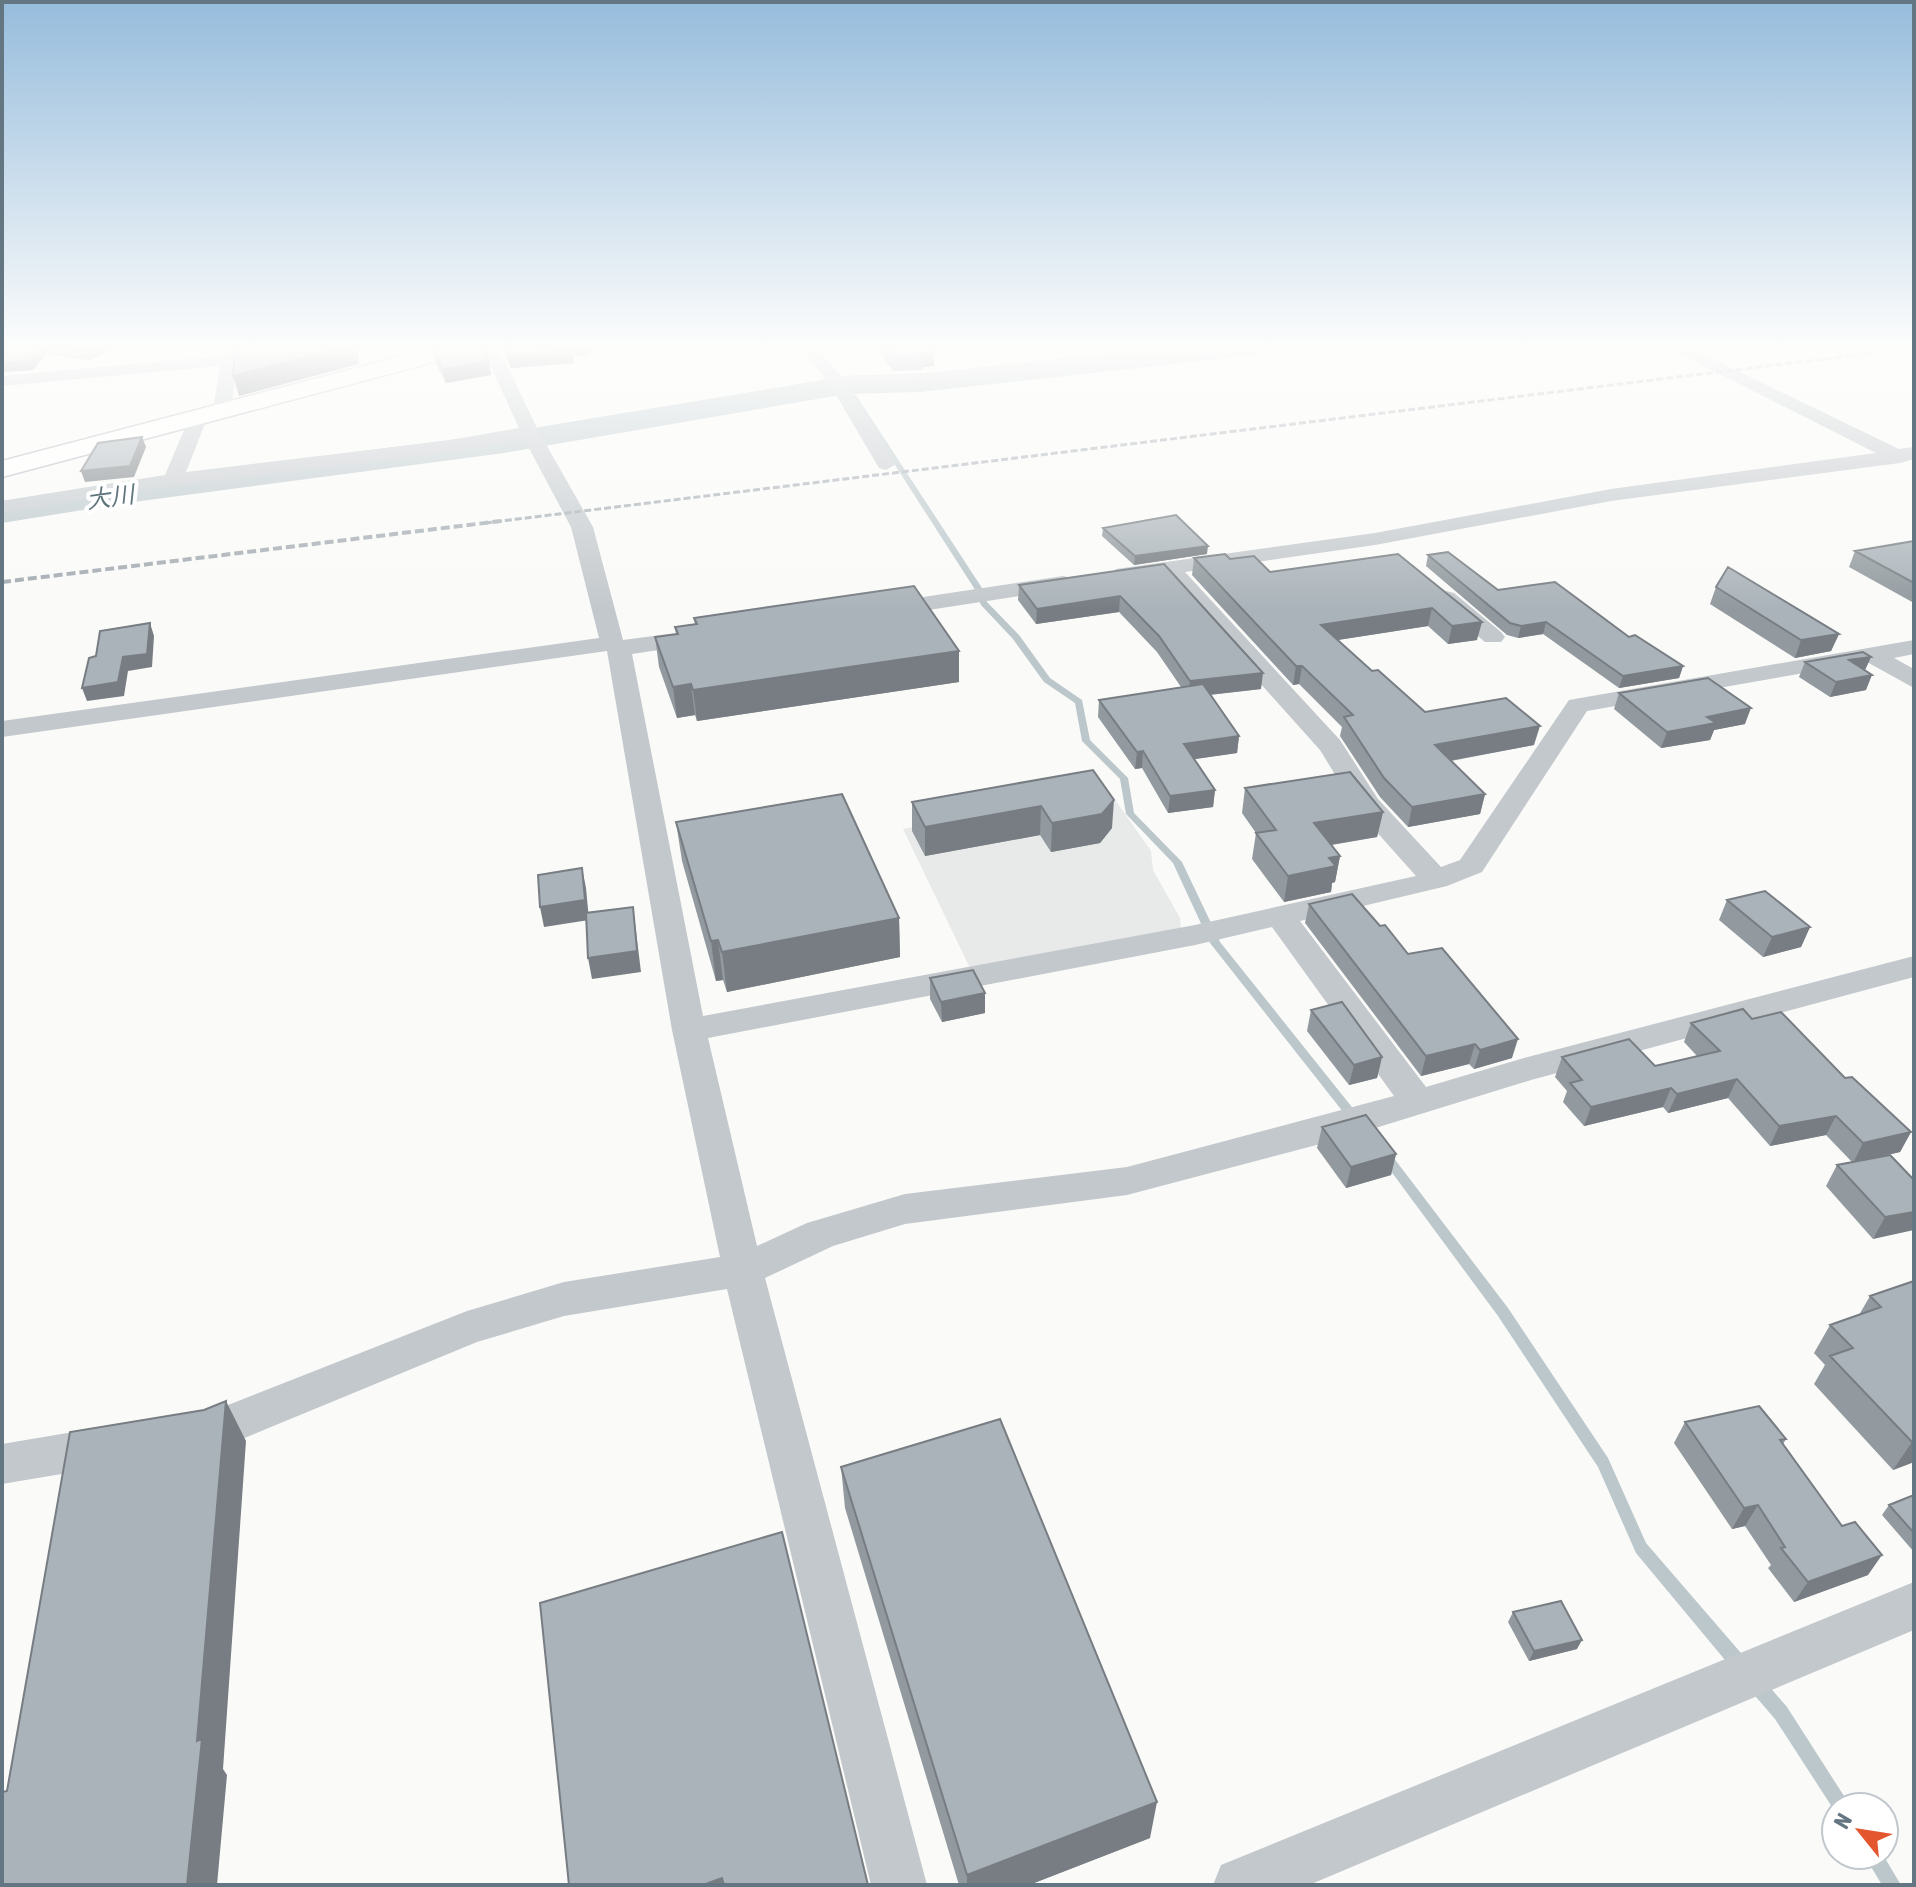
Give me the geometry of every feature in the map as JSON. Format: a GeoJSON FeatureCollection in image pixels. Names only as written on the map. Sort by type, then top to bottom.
{"type":"FeatureCollection","features":[{"type":"Feature","properties":{"kind":"main road"},"geometry":{"type":"LineString","coordinates":[[2,469],[139,433]]}},
{"type":"Feature","properties":{"kind":"street"},"geometry":{"type":"LineString","coordinates":[[173,480],[200,433]]}},
{"type":"Feature","properties":{"kind":"street"},"geometry":{"type":"LineString","coordinates":[[2,507],[173,480],[445,447],[524,433]]}},
{"type":"Feature","properties":{"kind":"street"},"geometry":{"type":"LineString","coordinates":[[531,433],[582,527],[615,646],[689,1030],[743,1270],[899,1885]]}},
{"type":"Feature","properties":{"kind":"street"},"geometry":{"type":"LineString","coordinates":[[867,433],[886,464]]}},
{"type":"Feature","properties":{"kind":"street"},"geometry":{"type":"LineString","coordinates":[[1857,433],[1908,457]]}},
{"type":"Feature","properties":{"kind":"street"},"geometry":{"type":"LineString","coordinates":[[854,614],[1375,539],[1611,495],[1908,457]]}},
{"type":"Feature","properties":{"kind":"street"},"geometry":{"type":"LineString","coordinates":[[1375,539],[1399,559]]}},
{"type":"Feature","properties":{"kind":"street"},"geometry":{"type":"LineString","coordinates":[[1168,567],[1331,746],[1367,804],[1436,880]]}},
{"type":"Feature","properties":{"kind":"street"},"geometry":{"type":"LineString","coordinates":[[1434,588],[1493,637]]}},
{"type":"Feature","properties":{"kind":"street"},"geometry":{"type":"LineString","coordinates":[[2,729],[728,633]]}},
{"type":"Feature","properties":{"kind":"street"},"geometry":{"type":"LineString","coordinates":[[689,1030],[1195,935],[1436,880],[1471,866],[1578,705],[1914,647]]}},
{"type":"Feature","properties":{"kind":"street"},"geometry":{"type":"LineString","coordinates":[[1870,654],[1914,680]]}},
{"type":"Feature","properties":{"kind":"street"},"geometry":{"type":"LineString","coordinates":[[1279,915],[1418,1103]]}},
{"type":"Feature","properties":{"kind":"street"},"geometry":{"type":"LineString","coordinates":[[2,1464],[225,1426],[467,1328],[564,1299],[743,1270],[821,1234],[905,1209],[1127,1181],[1418,1103],[1524,1070],[1914,966]]}},
{"type":"Feature","properties":{"kind":"street"},"geometry":{"type":"LineString","coordinates":[[1241,1885],[1914,1606]]}},
{"type":"Feature","properties":{"kind":"shaded area"},"geometry":{"type":"Polygon","coordinates":[[[1109,791],[1151,851],[1153,870],[1180,918],[1181,929],[970,968],[903,829],[1109,791]]]}},
{"type":"Feature","properties":{"kind":"building"},"geometry":{"type":"Polygon","coordinates":[[[142,437],[130,466],[81,471],[98,443],[142,437]]]}},
{"type":"Feature","properties":{"kind":"building"},"geometry":{"type":"Polygon","coordinates":[[[1176,515],[1208,546],[1135,556],[1103,528],[1176,515]]]}},
{"type":"Feature","properties":{"kind":"building"},"geometry":{"type":"Polygon","coordinates":[[[1914,541],[1914,583],[1855,551],[1914,541]]]}},
{"type":"Feature","properties":{"kind":"building"},"geometry":{"type":"Polygon","coordinates":[[[1448,552],[1498,590],[1555,582],[1629,637],[1635,635],[1683,666],[1623,676],[1546,622],[1521,626],[1510,623],[1428,555],[1448,552]]]}},
{"type":"Feature","properties":{"kind":"building"},"geometry":{"type":"Polygon","coordinates":[[[1225,554],[1230,559],[1254,556],[1270,572],[1398,554],[1482,622],[1452,626],[1432,608],[1321,625],[1372,671],[1378,670],[1425,712],[1506,698],[1540,726],[1435,745],[1485,794],[1412,807],[1384,778],[1344,717],[1353,715],[1302,666],[1296,666],[1194,558],[1225,554]]]}},
{"type":"Feature","properties":{"kind":"building"},"geometry":{"type":"Polygon","coordinates":[[[1164,564],[1263,673],[1190,681],[1159,636],[1120,596],[1037,609],[1019,585],[1164,564]]]}},
{"type":"Feature","properties":{"kind":"building"},"geometry":{"type":"Polygon","coordinates":[[[1728,567],[1839,634],[1801,640],[1716,587],[1728,567]]]}},
{"type":"Feature","properties":{"kind":"building"},"geometry":{"type":"Polygon","coordinates":[[[914,586],[959,651],[693,690],[691,684],[673,687],[655,637],[678,634],[675,627],[697,624],[694,618],[914,586]]]}},
{"type":"Feature","properties":{"kind":"building"},"geometry":{"type":"Polygon","coordinates":[[[150,623],[147,654],[123,657],[118,682],[82,688],[89,658],[96,656],[100,631],[150,623]]]}},
{"type":"Feature","properties":{"kind":"building"},"geometry":{"type":"Polygon","coordinates":[[[1863,652],[1871,657],[1849,660],[1872,675],[1836,682],[1805,662],[1863,652]]]}},
{"type":"Feature","properties":{"kind":"building"},"geometry":{"type":"Polygon","coordinates":[[[1708,678],[1751,708],[1707,717],[1716,723],[1667,732],[1619,693],[1708,678]]]}},
{"type":"Feature","properties":{"kind":"building"},"geometry":{"type":"Polygon","coordinates":[[[1203,684],[1239,736],[1184,744],[1215,790],[1170,796],[1143,751],[1137,752],[1099,700],[1203,684]]]}},
{"type":"Feature","properties":{"kind":"building"},"geometry":{"type":"Polygon","coordinates":[[[1093,770],[1114,800],[1102,814],[1052,823],[1041,806],[925,827],[912,802],[1093,770]]]}},
{"type":"Feature","properties":{"kind":"building"},"geometry":{"type":"Polygon","coordinates":[[[1350,772],[1383,812],[1314,823],[1340,856],[1329,858],[1336,866],[1288,876],[1256,833],[1276,830],[1245,788],[1350,772]]]}},
{"type":"Feature","properties":{"kind":"building"},"geometry":{"type":"Polygon","coordinates":[[[842,794],[899,918],[722,952],[718,940],[711,941],[676,822],[842,794]]]}},
{"type":"Feature","properties":{"kind":"building"},"geometry":{"type":"Polygon","coordinates":[[[582,868],[585,900],[540,907],[538,875],[582,868]]]}},
{"type":"Feature","properties":{"kind":"building"},"geometry":{"type":"Polygon","coordinates":[[[1765,891],[1810,927],[1772,937],[1727,900],[1765,891]]]}},
{"type":"Feature","properties":{"kind":"building"},"geometry":{"type":"Polygon","coordinates":[[[1352,894],[1380,926],[1385,925],[1408,954],[1442,948],[1518,1039],[1480,1050],[1475,1044],[1426,1056],[1309,904],[1352,894]]]}},
{"type":"Feature","properties":{"kind":"building"},"geometry":{"type":"Polygon","coordinates":[[[633,907],[637,951],[588,958],[586,913],[633,907]]]}},
{"type":"Feature","properties":{"kind":"building"},"geometry":{"type":"Polygon","coordinates":[[[973,970],[985,993],[941,1002],[930,978],[973,970]]]}},
{"type":"Feature","properties":{"kind":"building"},"geometry":{"type":"Polygon","coordinates":[[[1342,1002],[1382,1057],[1354,1065],[1311,1010],[1342,1002]]]}},
{"type":"Feature","properties":{"kind":"building"},"geometry":{"type":"Polygon","coordinates":[[[1743,1009],[1752,1019],[1781,1012],[1845,1078],[1852,1077],[1911,1132],[1863,1143],[1836,1116],[1779,1126],[1737,1079],[1677,1094],[1671,1088],[1591,1107],[1570,1083],[1582,1080],[1562,1057],[1629,1039],[1655,1066],[1720,1051],[1691,1023],[1743,1009]]]}},
{"type":"Feature","properties":{"kind":"building"},"geometry":{"type":"Polygon","coordinates":[[[1366,1115],[1396,1154],[1351,1167],[1322,1127],[1366,1115]]]}},
{"type":"Feature","properties":{"kind":"building"},"geometry":{"type":"Polygon","coordinates":[[[1890,1155],[1914,1180],[1914,1212],[1885,1217],[1837,1165],[1890,1155]]]}},
{"type":"Feature","properties":{"kind":"building"},"geometry":{"type":"Polygon","coordinates":[[[1914,1281],[1912,1442],[1830,1356],[1853,1348],[1830,1325],[1881,1307],[1870,1296],[1914,1281]]]}},
{"type":"Feature","properties":{"kind":"building"},"geometry":{"type":"Polygon","coordinates":[[[226,1401],[197,1741],[202,1739],[187,1885],[2,1885],[2,1792],[7,1791],[70,1432],[204,1410],[226,1401]]]}},
{"type":"Feature","properties":{"kind":"building"},"geometry":{"type":"Polygon","coordinates":[[[1759,1406],[1786,1439],[1780,1440],[1842,1526],[1855,1522],[1882,1555],[1808,1582],[1781,1548],[1785,1547],[1758,1505],[1744,1508],[1685,1422],[1759,1406]]]}},
{"type":"Feature","properties":{"kind":"building"},"geometry":{"type":"Polygon","coordinates":[[[1000,1419],[1157,1802],[967,1875],[841,1467],[1000,1419]]]}},
{"type":"Feature","properties":{"kind":"building"},"geometry":{"type":"Polygon","coordinates":[[[1914,1495],[1914,1533],[1889,1505],[1914,1495]]]}},
{"type":"Feature","properties":{"kind":"building"},"geometry":{"type":"Polygon","coordinates":[[[782,1532],[868,1885],[724,1885],[722,1878],[703,1885],[569,1885],[540,1603],[782,1532]]]}},
{"type":"Feature","properties":{"kind":"building"},"geometry":{"type":"Polygon","coordinates":[[[1561,1601],[1582,1640],[1534,1651],[1513,1612],[1561,1601]]]}},
{"type":"Feature","properties":{"kind":"waterway","name":"大川"},"geometry":{"type":"LineString","coordinates":[[2,512],[126,492],[563,433]]}},
{"type":"Feature","properties":{"kind":"waterway"},"geometry":{"type":"LineString","coordinates":[[878,433],[978,588],[984,603],[1016,637],[1047,680],[1079,702],[1086,741],[1124,778],[1130,814],[1177,862],[1215,943],[1355,1119]]}},
{"type":"Feature","properties":{"kind":"waterway"},"geometry":{"type":"LineString","coordinates":[[1386,1156],[1503,1312],[1603,1463],[1641,1548],[1741,1666]]}},
{"type":"Feature","properties":{"kind":"waterway"},"geometry":{"type":"LineString","coordinates":[[1756,1684],[1781,1713],[1832,1791]]}},
{"type":"Feature","properties":{"kind":"waterway"},"geometry":{"type":"LineString","coordinates":[[1883,1871],[1892,1885]]}},
{"type":"Feature","properties":{"kind":"railway"},"geometry":{"type":"LineString","coordinates":[[485,523],[1219,433]]}},
{"type":"Feature","properties":{"kind":"railway"},"geometry":{"type":"LineString","coordinates":[[2,582],[501,521]]}}]}
